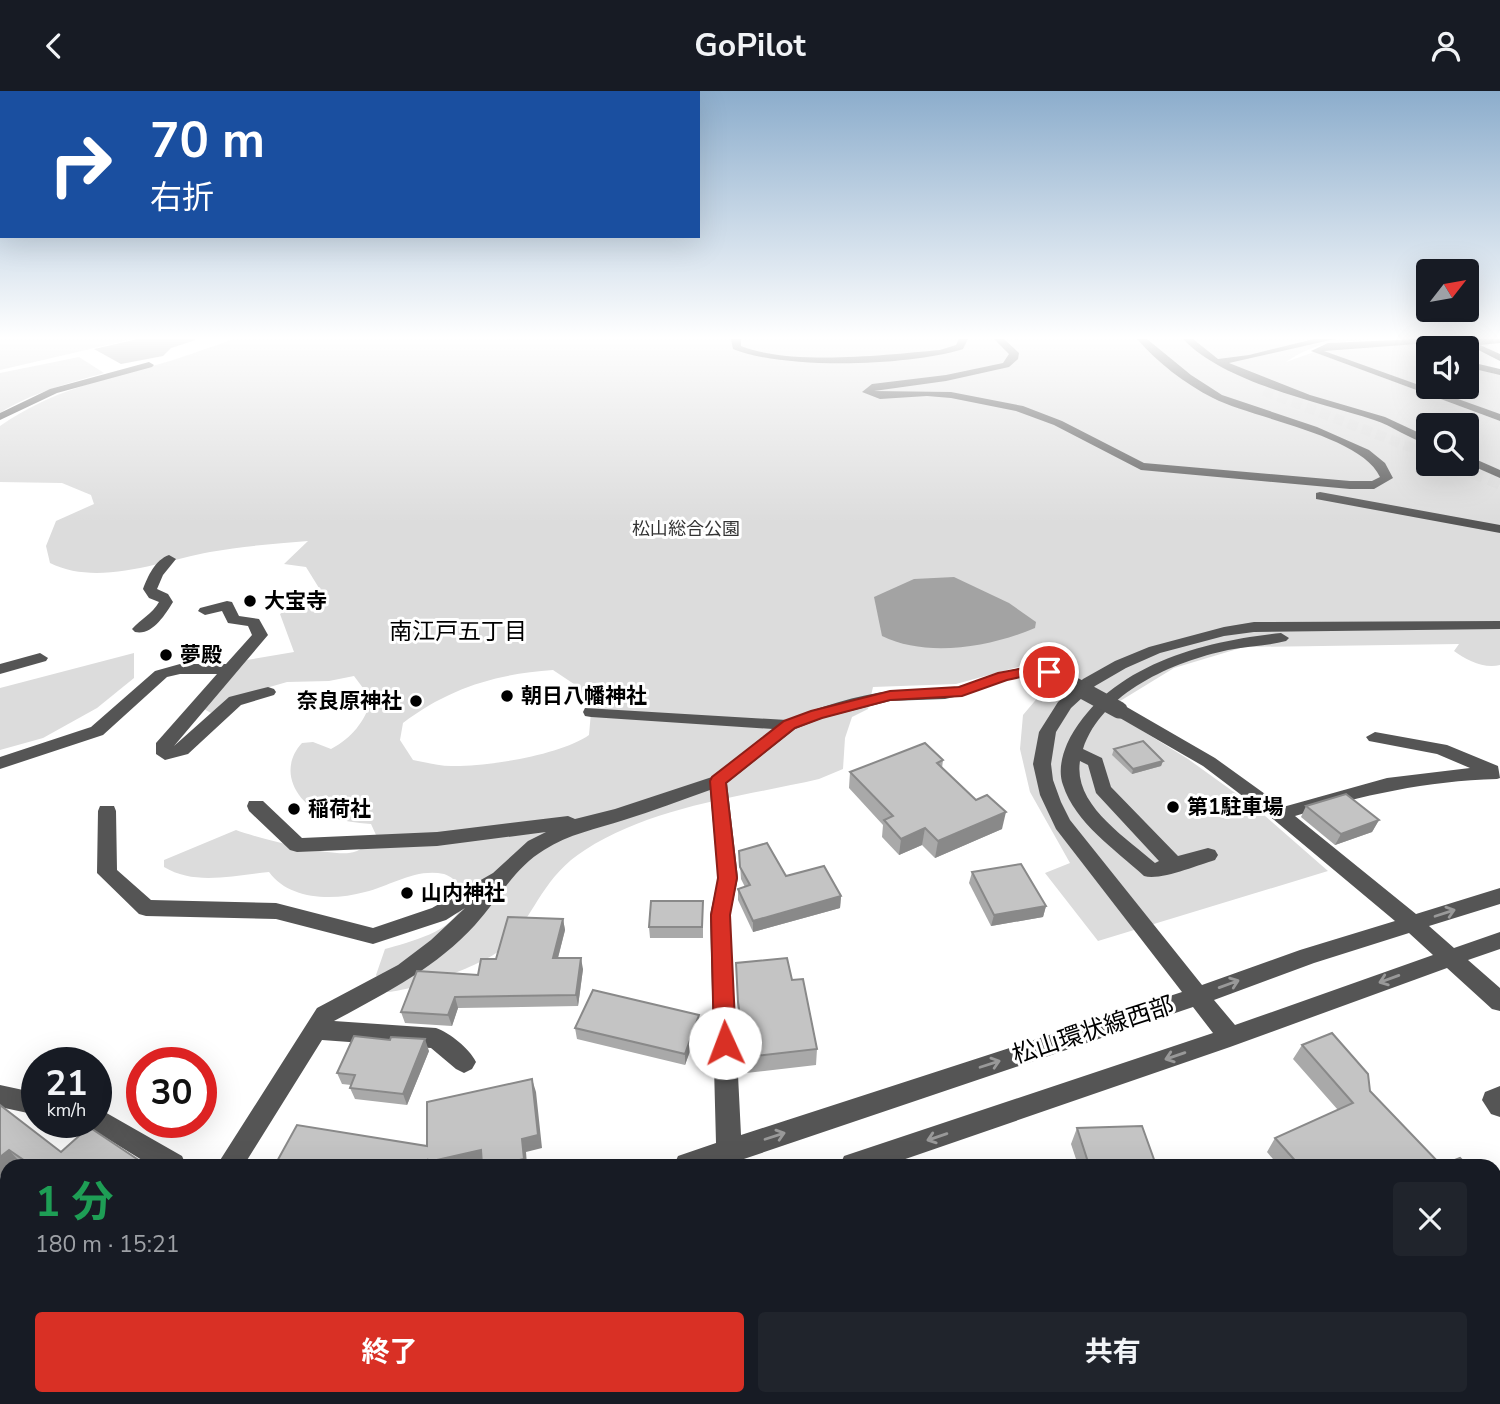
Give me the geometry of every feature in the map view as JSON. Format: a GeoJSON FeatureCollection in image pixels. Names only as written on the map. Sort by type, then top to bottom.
{"type":"FeatureCollection","features":[{"type":"Feature","properties":{"kind":"street"},"geometry":{"type":"LineString","coordinates":[[0,417],[33,400]]}},
{"type":"Feature","properties":{"kind":"street"},"geometry":{"type":"LineString","coordinates":[[988,400],[1058,423],[1141,465],[1259,479],[1363,486],[1382,482],[1387,474],[1361,451],[1340,440],[1227,400]]}},
{"type":"Feature","properties":{"kind":"street"},"geometry":{"type":"LineString","coordinates":[[1317,400],[1381,419],[1416,435]]}},
{"type":"Feature","properties":{"kind":"street"},"geometry":{"type":"LineString","coordinates":[[1451,400],[1500,418]]}},
{"type":"Feature","properties":{"kind":"street"},"geometry":{"type":"LineString","coordinates":[[1479,464],[1499,474]]}},
{"type":"Feature","properties":{"kind":"street"},"geometry":{"type":"LineString","coordinates":[[1320,496],[1500,529]]}},
{"type":"Feature","properties":{"kind":"street"},"geometry":{"type":"LineString","coordinates":[[140,629],[158,615],[166,602],[163,597],[154,595],[150,589],[156,574],[169,558]]}},
{"type":"Feature","properties":{"kind":"street"},"geometry":{"type":"LineString","coordinates":[[205,611],[227,605],[233,620],[254,622],[260,635],[165,743],[165,754],[182,750],[235,701],[268,692]]}},
{"type":"Feature","properties":{"kind":"street"},"geometry":{"type":"LineString","coordinates":[[1230,1037],[1063,824],[1046,793],[1042,764],[1045,736],[1057,713],[1069,698],[1093,681],[1149,651],[1181,639],[1216,631],[1254,627],[1500,625]]}},
{"type":"Feature","properties":{"kind":"street"},"geometry":{"type":"LineString","coordinates":[[1208,855],[1152,871],[1085,810],[1069,775],[1072,751],[1092,711],[1112,695],[1199,652],[1262,639],[1500,636]]}},
{"type":"Feature","properties":{"kind":"street"},"geometry":{"type":"LineString","coordinates":[[0,669],[40,658]]}},
{"type":"Feature","properties":{"kind":"street"},"geometry":{"type":"LineString","coordinates":[[0,763],[97,731],[161,674],[180,669],[230,669]]}},
{"type":"Feature","properties":{"kind":"street"},"geometry":{"type":"LineString","coordinates":[[256,806],[298,845],[438,839],[597,819],[619,815],[718,781],[789,725],[817,714],[890,696],[945,694],[962,691],[1003,676],[1035,670],[1049,672],[1209,762],[1280,814],[1413,924],[1500,1002]]}},
{"type":"Feature","properties":{"kind":"street"},"geometry":{"type":"LineString","coordinates":[[591,712],[789,725]]}},
{"type":"Feature","properties":{"kind":"street"},"geometry":{"type":"LineString","coordinates":[[1375,737],[1441,749],[1499,773]]}},
{"type":"Feature","properties":{"kind":"street"},"geometry":{"type":"LineString","coordinates":[[1072,751],[1097,762],[1101,789],[1174,865]]}},
{"type":"Feature","properties":{"kind":"street"},"geometry":{"type":"LineString","coordinates":[[1280,814],[1390,782],[1433,775],[1499,773]]}},
{"type":"Feature","properties":{"kind":"street"},"geometry":{"type":"LineString","coordinates":[[718,781],[728,878],[720,915],[729,1151]]}},
{"type":"Feature","properties":{"kind":"street"},"geometry":{"type":"LineString","coordinates":[[107,811],[107,873],[146,908],[276,911],[373,936],[439,914],[503,874],[535,846],[575,826],[597,819]]}},
{"type":"Feature","properties":{"kind":"street"},"geometry":{"type":"LineString","coordinates":[[234,1159],[325,1015],[405,971],[439,946],[468,919],[503,874]]}},
{"type":"Feature","properties":{"kind":"street","name":"松山環状線西部"},"geometry":{"type":"LineString","coordinates":[[705,1159],[1198,996],[1308,956],[1500,895]]}},
{"type":"Feature","properties":{"kind":"street"},"geometry":{"type":"LineString","coordinates":[[871,1159],[1230,1037],[1500,940]]}},
{"type":"Feature","properties":{"kind":"street"},"geometry":{"type":"LineString","coordinates":[[316,1030],[436,1038],[464,1062]]}},
{"type":"Feature","properties":{"kind":"street"},"geometry":{"type":"LineString","coordinates":[[0,1096],[21,1101]]}},
{"type":"Feature","properties":{"kind":"street"},"geometry":{"type":"LineString","coordinates":[[1500,1097],[1494,1100],[1500,1106]]}},
{"type":"Feature","properties":{"kind":"street"},"geometry":{"type":"LineString","coordinates":[[112,1128],[163,1159]]}},
{"type":"Feature","properties":{"kind":"green space"},"geometry":{"type":"Polygon","coordinates":[[[0,400],[24,400],[12,406],[0,413],[0,400]]]}},
{"type":"Feature","properties":{"kind":"green space","name":"松山総合公園"},"geometry":{"type":"Polygon","coordinates":[[[46,400],[1444,400],[1478,413],[1416,413],[1416,476],[1479,476],[1479,413],[1500,421],[1500,665],[1482,665],[1470,660],[1454,651],[1459,644],[1244,647],[1174,668],[1107,709],[1188,759],[1256,808],[1328,871],[1098,941],[1045,873],[1070,863],[1030,792],[1020,749],[1023,715],[1061,670],[1040,661],[956,684],[873,687],[868,709],[852,717],[845,738],[843,769],[819,779],[668,813],[611,835],[585,850],[559,872],[515,934],[495,954],[448,976],[386,992],[376,975],[385,949],[430,934],[450,922],[457,914],[463,902],[462,886],[449,876],[423,873],[353,895],[326,897],[312,896],[288,888],[269,872],[202,878],[176,873],[164,867],[164,860],[236,830],[292,846],[339,853],[357,851],[376,835],[371,824],[328,816],[307,804],[299,795],[291,775],[291,764],[302,743],[313,742],[331,749],[345,740],[365,716],[372,700],[354,676],[329,681],[287,682],[232,698],[211,713],[204,709],[247,660],[294,652],[280,614],[319,588],[306,567],[284,564],[308,541],[222,550],[109,572],[88,573],[50,563],[46,546],[56,521],[94,504],[91,495],[62,483],[0,482],[0,426],[46,400]],[[553,670],[532,672],[493,679],[438,701],[403,723],[400,740],[413,760],[451,766],[483,764],[542,754],[576,742],[589,735],[591,712],[574,684],[553,670]]]}},
{"type":"Feature","properties":{"kind":"green space"},"geometry":{"type":"Polygon","coordinates":[[[1459,400],[1500,400],[1500,415],[1459,400]]]}},
{"type":"Feature","properties":{"kind":"green space"},"geometry":{"type":"Polygon","coordinates":[[[134,653],[134,678],[97,708],[43,738],[0,750],[0,688],[134,653]]]}},
{"type":"Feature","properties":{"kind":"shaded area"},"geometry":{"type":"Polygon","coordinates":[[[954,577],[1009,603],[1036,622],[1035,628],[979,645],[958,647],[919,647],[882,636],[874,597],[914,579],[954,577]]]}},
{"type":"Feature","properties":{"kind":"building"},"geometry":{"type":"Polygon","coordinates":[[[1143,741],[1163,761],[1133,769],[1114,749],[1143,741]]]}},
{"type":"Feature","properties":{"kind":"building"},"geometry":{"type":"Polygon","coordinates":[[[925,743],[943,760],[937,763],[976,800],[987,795],[1006,812],[938,841],[925,828],[901,839],[884,820],[893,816],[850,772],[925,743]]]}},
{"type":"Feature","properties":{"kind":"building"},"geometry":{"type":"Polygon","coordinates":[[[1346,794],[1379,820],[1341,834],[1306,806],[1346,794]]]}},
{"type":"Feature","properties":{"kind":"building"},"geometry":{"type":"Polygon","coordinates":[[[767,843],[786,876],[824,866],[841,896],[753,921],[738,889],[750,885],[740,867],[739,851],[767,843]]]}},
{"type":"Feature","properties":{"kind":"building"},"geometry":{"type":"Polygon","coordinates":[[[1021,864],[1046,906],[994,915],[972,872],[1021,864]]]}},
{"type":"Feature","properties":{"kind":"building"},"geometry":{"type":"Polygon","coordinates":[[[651,901],[703,901],[702,927],[649,927],[651,901]]]}},
{"type":"Feature","properties":{"kind":"building"},"geometry":{"type":"Polygon","coordinates":[[[508,917],[563,919],[553,958],[581,958],[576,995],[455,997],[448,1015],[401,1012],[417,971],[478,975],[481,959],[496,959],[508,917]]]}},
{"type":"Feature","properties":{"kind":"building"},"geometry":{"type":"Polygon","coordinates":[[[787,958],[792,980],[803,979],[817,1049],[746,1057],[738,1002],[736,963],[787,958]]]}},
{"type":"Feature","properties":{"kind":"building"},"geometry":{"type":"Polygon","coordinates":[[[593,990],[699,1015],[685,1054],[575,1028],[593,990]]]}},
{"type":"Feature","properties":{"kind":"building"},"geometry":{"type":"Polygon","coordinates":[[[1332,1033],[1368,1074],[1370,1091],[1435,1159],[1294,1159],[1275,1138],[1353,1103],[1302,1045],[1332,1033]]]}},
{"type":"Feature","properties":{"kind":"building"},"geometry":{"type":"Polygon","coordinates":[[[354,1036],[390,1040],[391,1037],[425,1039],[403,1094],[350,1088],[355,1075],[337,1073],[354,1036]]]}},
{"type":"Feature","properties":{"kind":"building"},"geometry":{"type":"Polygon","coordinates":[[[532,1079],[538,1135],[522,1139],[524,1159],[482,1159],[481,1150],[441,1159],[278,1159],[297,1125],[427,1146],[427,1102],[532,1079]]]}},
{"type":"Feature","properties":{"kind":"building"},"geometry":{"type":"Polygon","coordinates":[[[0,1105],[21,1121],[21,1138],[43,1138],[61,1152],[77,1138],[106,1138],[137,1159],[22,1159],[9,1150],[0,1157],[0,1105]]]}},
{"type":"Feature","properties":{"kind":"building"},"geometry":{"type":"Polygon","coordinates":[[[1142,1126],[1154,1159],[1087,1159],[1077,1128],[1142,1126]]]}},
{"type":"Feature","properties":{"kind":"tunnel"},"geometry":{"type":"LineString","coordinates":[[1288,400],[1416,449]]}},
{"type":"Feature","properties":{"kind":"tunnel"},"geometry":{"type":"LineString","coordinates":[[1479,475],[1500,483]]}},
{"type":"Feature","properties":{"kind":"place","name":"大宝寺"},"geometry":{"type":"Point","coordinates":[250,601]}},
{"type":"Feature","properties":{"kind":"place","name":"夢殿"},"geometry":{"type":"Point","coordinates":[166,655]}},
{"type":"Feature","properties":{"kind":"place","name":"朝日八幡神社"},"geometry":{"type":"Point","coordinates":[507,696]}},
{"type":"Feature","properties":{"kind":"place","name":"奈良原神社"},"geometry":{"type":"Point","coordinates":[416,701]}},
{"type":"Feature","properties":{"kind":"place","name":"第1駐車場"},"geometry":{"type":"Point","coordinates":[1173,807]}},
{"type":"Feature","properties":{"kind":"place","name":"稲荷社"},"geometry":{"type":"Point","coordinates":[294,809]}},
{"type":"Feature","properties":{"kind":"place","name":"山内神社"},"geometry":{"type":"Point","coordinates":[407,893]}},
{"type":"Feature","properties":{"kind":"district","name":"南江戸五丁目"},"geometry":{"type":"Point","coordinates":[458,631]}},
{"type":"Feature","properties":{"kind":"route"},"geometry":{"type":"LineString","coordinates":[[725,1043],[720,915],[728,878],[718,781],[789,725],[817,714],[890,696],[945,694],[962,691],[1003,676],[1035,670],[1049,672]]}}]}
